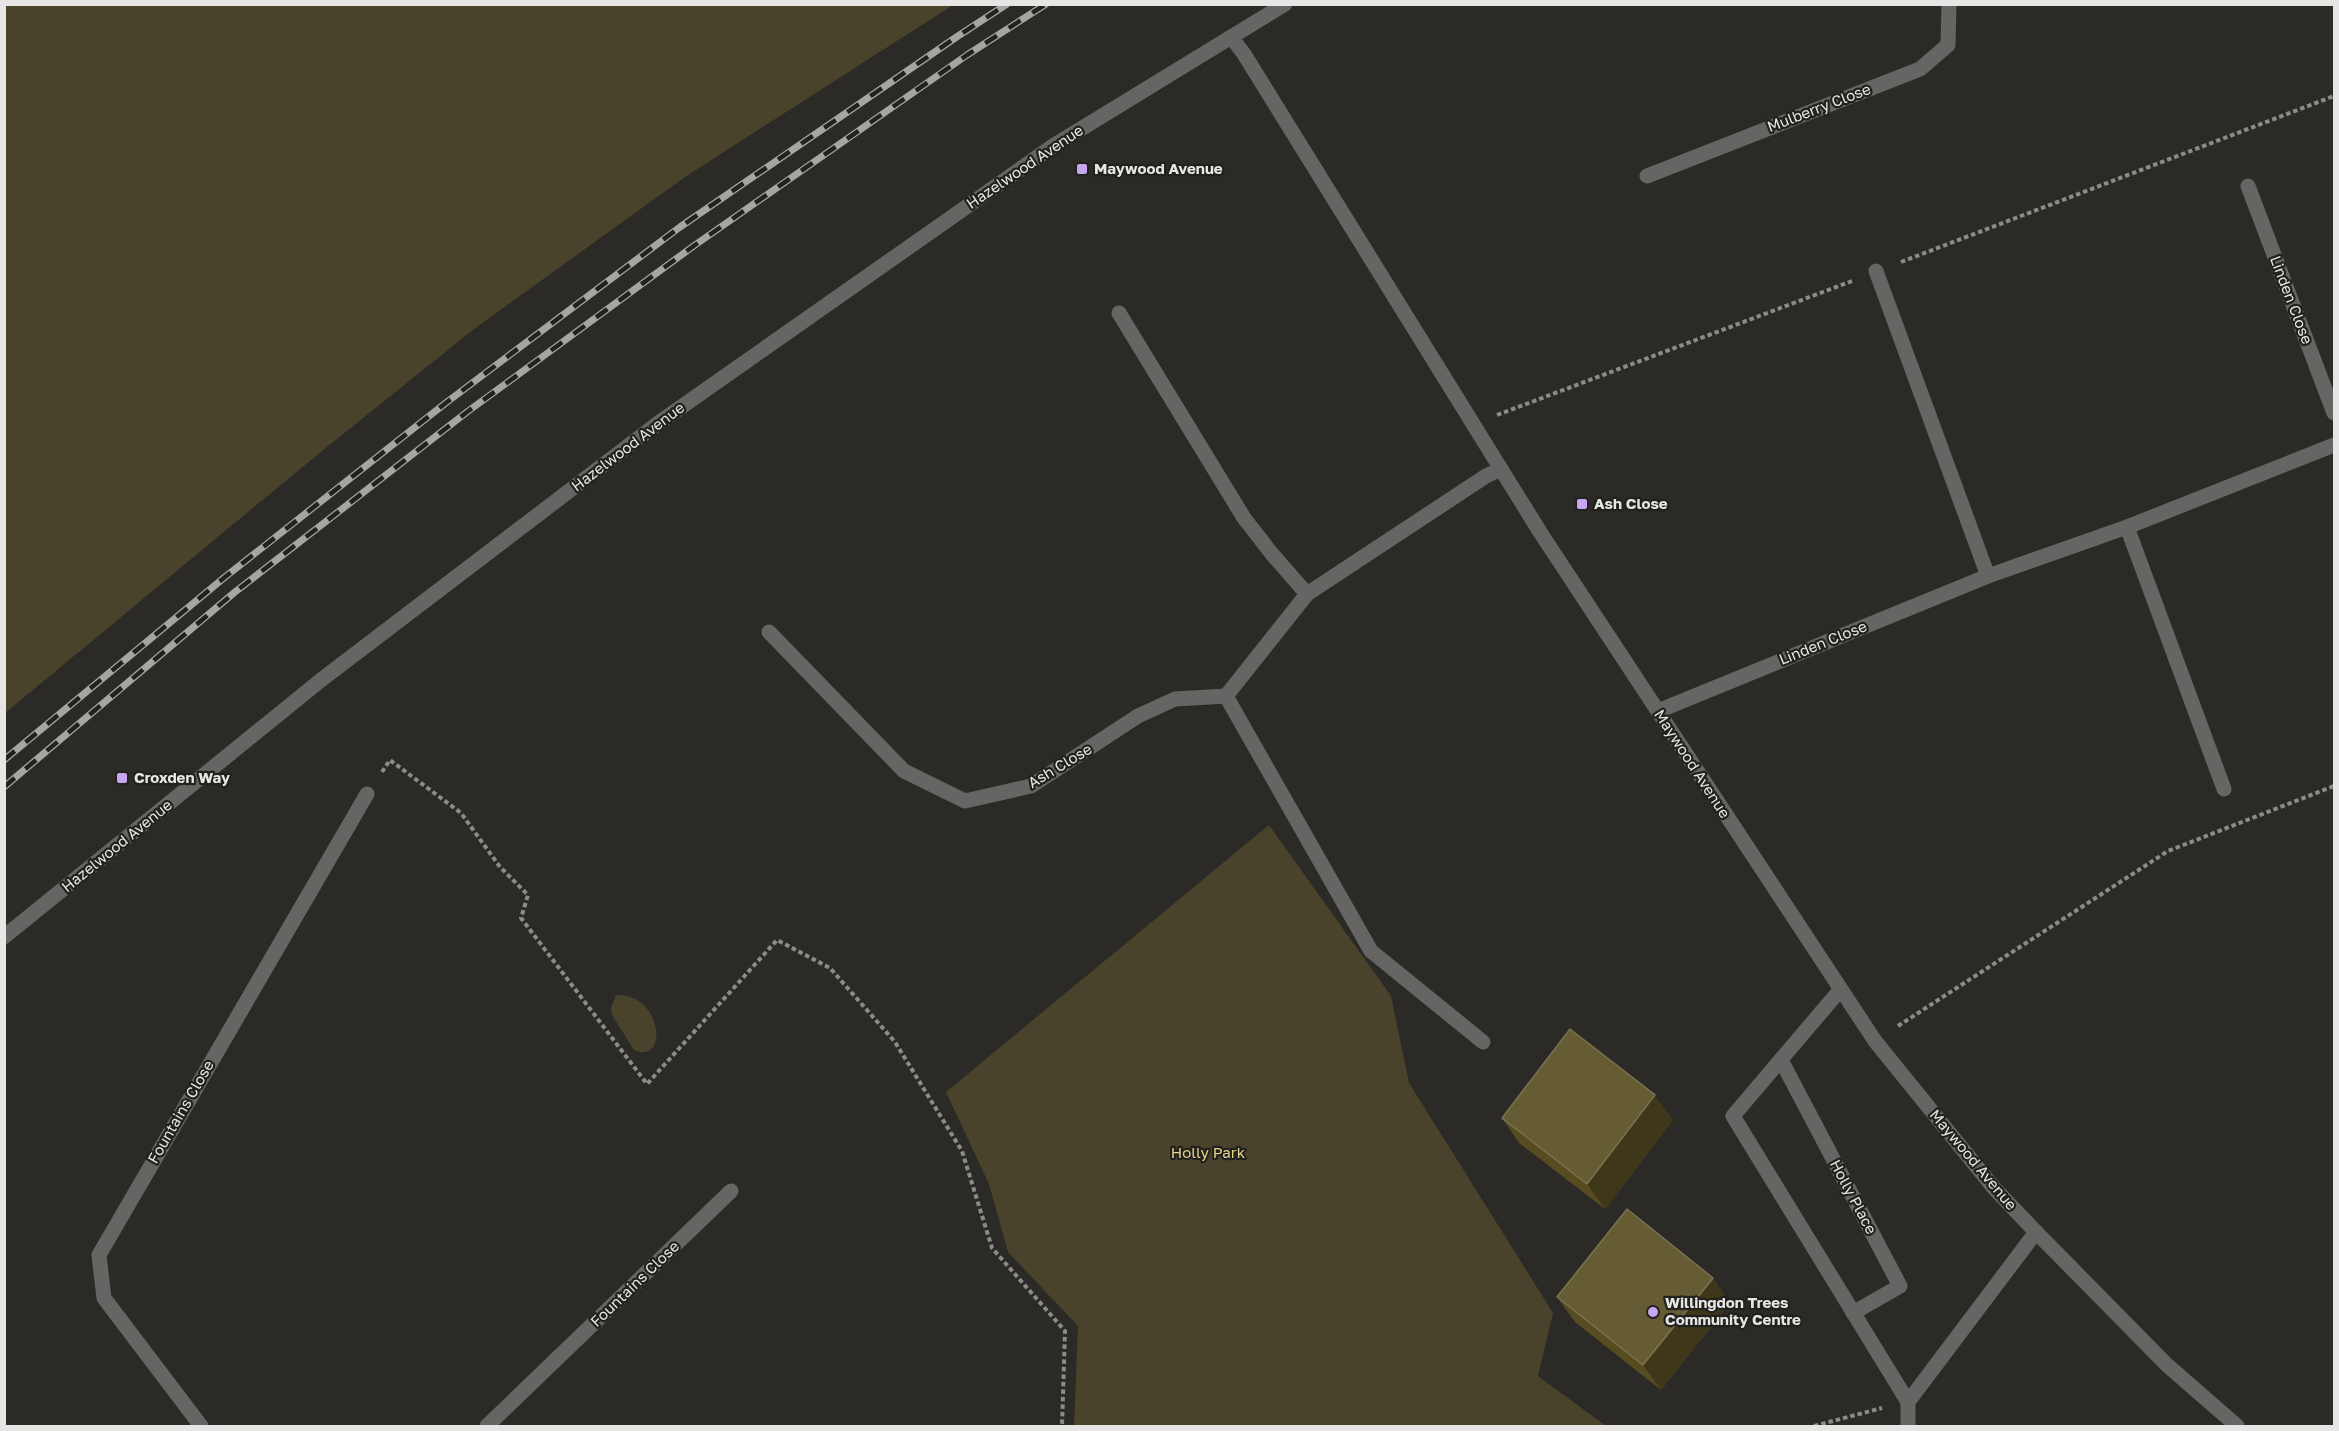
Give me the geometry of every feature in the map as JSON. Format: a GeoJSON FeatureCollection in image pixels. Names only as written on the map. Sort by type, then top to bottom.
{"type":"FeatureCollection","features":[{"type":"Feature","properties":{"kind":"street","name":"Hazelwood Avenue"},"geometry":{"type":"LineString","coordinates":[[4,937],[321,680],[657,424],[1053,146],[1285,4]]}},
{"type":"Feature","properties":{"kind":"street","name":"Mulberry Close"},"geometry":{"type":"LineString","coordinates":[[1647,176],[1920,69],[1948,45],[1949,4]]}},
{"type":"Feature","properties":{"kind":"street","name":"Maywood Avenue"},"geometry":{"type":"LineString","coordinates":[[1231,37],[1244,54],[1501,469],[1875,1041],[1994,1188],[2167,1365],[2237,1426]]}},
{"type":"Feature","properties":{"kind":"street","name":"Linden Close"},"geometry":{"type":"LineString","coordinates":[[2248,186],[2334,413]]}},
{"type":"Feature","properties":{"kind":"street"},"geometry":{"type":"LineString","coordinates":[[1876,271],[1988,576]]}},
{"type":"Feature","properties":{"kind":"street"},"geometry":{"type":"LineString","coordinates":[[1119,314],[1244,518],[1307,594]]}},
{"type":"Feature","properties":{"kind":"street","name":"Linden Close"},"geometry":{"type":"LineString","coordinates":[[1658,711],[1988,576],[2127,527],[2334,445]]}},
{"type":"Feature","properties":{"kind":"street"},"geometry":{"type":"LineString","coordinates":[[1483,1042],[1371,951],[1226,696],[1307,594],[1486,476],[1501,469]]}},
{"type":"Feature","properties":{"kind":"street"},"geometry":{"type":"LineString","coordinates":[[2127,527],[2224,789]]}},
{"type":"Feature","properties":{"kind":"street","name":"Ash Close"},"geometry":{"type":"LineString","coordinates":[[769,632],[904,771],[965,801],[1031,786],[1138,716],[1175,699],[1226,696]]}},
{"type":"Feature","properties":{"kind":"street","name":"Fountains Close"},"geometry":{"type":"LineString","coordinates":[[201,1426],[104,1298],[99,1255],[367,794]]}},
{"type":"Feature","properties":{"kind":"street"},"geometry":{"type":"LineString","coordinates":[[1840,990],[1733,1116],[1908,1402],[1908,1426]]}},
{"type":"Feature","properties":{"kind":"street","name":"Holly Place"},"geometry":{"type":"LineString","coordinates":[[1781,1059],[1900,1286],[1853,1313]]}},
{"type":"Feature","properties":{"kind":"street","name":"Fountains Close"},"geometry":{"type":"LineString","coordinates":[[487,1426],[731,1191]]}},
{"type":"Feature","properties":{"kind":"street"},"geometry":{"type":"LineString","coordinates":[[1908,1402],[2036,1232]]}},
{"type":"Feature","properties":{"kind":"path"},"geometry":{"type":"LineString","coordinates":[[367,794],[390,760],[461,813],[500,867],[528,895],[521,918],[647,1084],[777,940],[830,968],[895,1042],[962,1151],[992,1248],[1065,1331],[1062,1426]]}},
{"type":"Feature","properties":{"kind":"path"},"geometry":{"type":"LineString","coordinates":[[1875,1041],[2168,851],[2334,786]]}},
{"type":"Feature","properties":{"kind":"path"},"geometry":{"type":"LineString","coordinates":[[1814,1426],[1908,1402]]}},
{"type":"Feature","properties":{"kind":"green space"},"geometry":{"type":"Polygon","coordinates":[[[5,4],[953,5],[685,177],[474,329],[317,455],[5,713],[5,4]]]}},
{"type":"Feature","properties":{"kind":"green space","name":"Holly Park"},"geometry":{"type":"Polygon","coordinates":[[[1269,825],[1391,996],[1409,1083],[1553,1313],[1538,1376],[1606,1426],[1074,1426],[1078,1326],[1008,1252],[989,1184],[946,1092],[1269,825]]]}},
{"type":"Feature","properties":{"kind":"green space"},"geometry":{"type":"Polygon","coordinates":[[[616,995],[632,997],[644,1005],[652,1016],[656,1028],[653,1048],[645,1052],[634,1050],[612,1015],[611,1008],[616,995]]]}},
{"type":"Feature","properties":{"kind":"building"},"geometry":{"type":"Polygon","coordinates":[[[1570,1029],[1655,1095],[1587,1184],[1502,1118],[1570,1029]]]}},
{"type":"Feature","properties":{"kind":"building","name":"Willingdon Trees Community Centre"},"geometry":{"type":"Polygon","coordinates":[[[1627,1209],[1713,1278],[1643,1365],[1557,1297],[1627,1209]]]}},
{"type":"Feature","properties":{"kind":"railway"},"geometry":{"type":"LineString","coordinates":[[4,760],[225,577],[447,402],[680,227],[1007,4]]}},
{"type":"Feature","properties":{"kind":"railway"},"geometry":{"type":"LineString","coordinates":[[4,787],[235,592],[467,412],[695,245],[967,55],[1046,4]]}},
{"type":"Feature","properties":{"kind":"place","name":"Maywood Avenue"},"geometry":{"type":"Point","coordinates":[1082,169]}},
{"type":"Feature","properties":{"kind":"place","name":"Ash Close"},"geometry":{"type":"Point","coordinates":[1582,504]}},
{"type":"Feature","properties":{"kind":"place","name":"Croxden Way"},"geometry":{"type":"Point","coordinates":[122,778]}},
{"type":"Feature","properties":{"kind":"place","name":"Willingdon Trees Community Centre"},"geometry":{"type":"Point","coordinates":[1653,1312]}}]}
